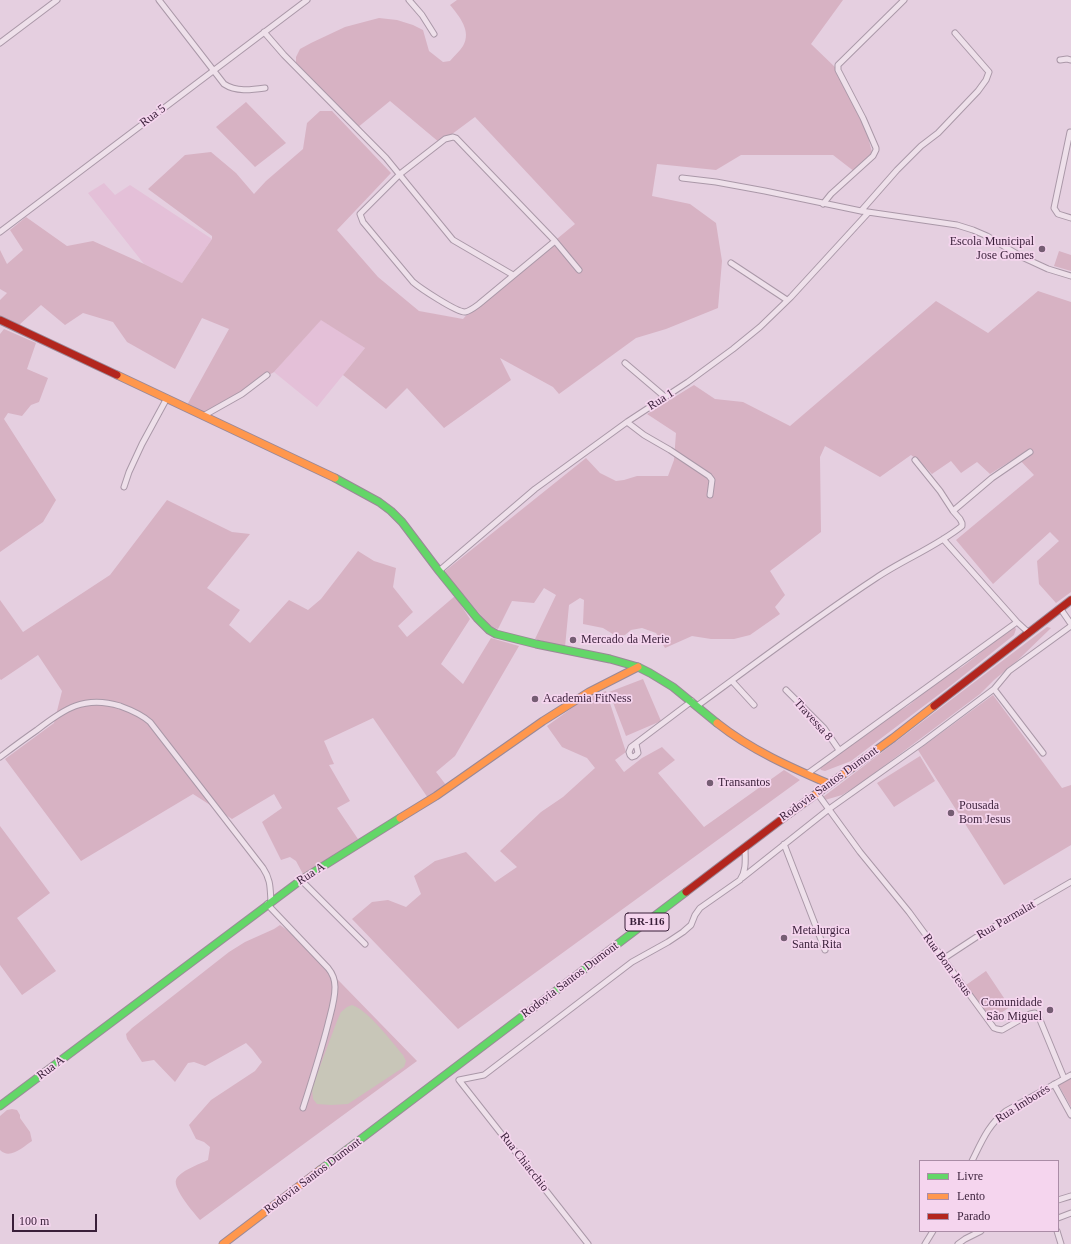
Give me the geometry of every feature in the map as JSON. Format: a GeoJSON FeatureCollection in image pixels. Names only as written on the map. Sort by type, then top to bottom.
{"type":"FeatureCollection","features":[{"type":"Feature","properties":{"kind":"main road"},"geometry":{"type":"LineString","coordinates":[[0,320],[362,491],[391,511],[402,522],[439,571],[481,622],[489,630],[496,634],[610,659],[638,667],[665,681],[714,722],[739,739],[754,748],[829,784]]}},
{"type":"Feature","properties":{"kind":"main road","name":"Rodovia Santos Dumont"},"geometry":{"type":"LineString","coordinates":[[223,1244],[745,847],[905,729],[1071,600]]}},
{"type":"Feature","properties":{"kind":"main road","name":"Rua A"},"geometry":{"type":"LineString","coordinates":[[0,1106],[301,880],[436,796],[543,721],[589,692],[638,667]]}},
{"type":"Feature","properties":{"kind":"street"},"geometry":{"type":"LineString","coordinates":[[0,43],[57,0]]}},
{"type":"Feature","properties":{"kind":"street"},"geometry":{"type":"LineString","coordinates":[[159,0],[224,84],[234,88],[264,88]]}},
{"type":"Feature","properties":{"kind":"street","name":"Rua 5"},"geometry":{"type":"LineString","coordinates":[[0,232],[307,0]]}},
{"type":"Feature","properties":{"kind":"street"},"geometry":{"type":"LineString","coordinates":[[409,0],[422,15],[434,34]]}},
{"type":"Feature","properties":{"kind":"street"},"geometry":{"type":"LineString","coordinates":[[823,204],[831,194],[873,156],[876,150],[863,118],[838,70],[838,65],[904,0]]}},
{"type":"Feature","properties":{"kind":"street"},"geometry":{"type":"LineString","coordinates":[[264,32],[288,59],[375,146],[400,174],[453,240],[513,275]]}},
{"type":"Feature","properties":{"kind":"street"},"geometry":{"type":"LineString","coordinates":[[861,212],[897,170],[958,113],[986,80],[989,72],[955,33]]}},
{"type":"Feature","properties":{"kind":"street"},"geometry":{"type":"LineString","coordinates":[[1060,60],[1071,60]]}},
{"type":"Feature","properties":{"kind":"street"},"geometry":{"type":"LineString","coordinates":[[1070,132],[1054,208],[1058,214],[1071,218]]}},
{"type":"Feature","properties":{"kind":"street"},"geometry":{"type":"LineString","coordinates":[[555,242],[479,304],[465,312],[452,307],[419,288],[363,222],[360,216],[361,212],[400,174],[445,139],[453,137],[456,138],[511,194],[555,242],[579,270]]}},
{"type":"Feature","properties":{"kind":"street"},"geometry":{"type":"LineString","coordinates":[[682,178],[752,188],[861,212],[957,225],[987,236],[1022,257],[1071,276]]}},
{"type":"Feature","properties":{"kind":"street","name":"Rua 1"},"geometry":{"type":"LineString","coordinates":[[439,571],[536,489],[627,422],[688,382],[760,327],[845,239],[868,212]]}},
{"type":"Feature","properties":{"kind":"street"},"geometry":{"type":"LineString","coordinates":[[731,264],[787,300]]}},
{"type":"Feature","properties":{"kind":"street"},"geometry":{"type":"LineString","coordinates":[[624,363],[665,397]]}},
{"type":"Feature","properties":{"kind":"street"},"geometry":{"type":"LineString","coordinates":[[203,416],[242,394],[267,375]]}},
{"type":"Feature","properties":{"kind":"street"},"geometry":{"type":"LineString","coordinates":[[124,487],[142,444],[167,398]]}},
{"type":"Feature","properties":{"kind":"street"},"geometry":{"type":"LineString","coordinates":[[627,422],[644,435],[709,476],[712,480],[710,495]]}},
{"type":"Feature","properties":{"kind":"street"},"geometry":{"type":"LineString","coordinates":[[953,511],[992,478],[1030,452]]}},
{"type":"Feature","properties":{"kind":"street"},"geometry":{"type":"LineString","coordinates":[[636,744],[694,704],[732,681],[877,577],[943,539],[962,526],[960,519],[915,460]]}},
{"type":"Feature","properties":{"kind":"street"},"geometry":{"type":"LineString","coordinates":[[943,539],[1017,622],[1029,633]]}},
{"type":"Feature","properties":{"kind":"street"},"geometry":{"type":"LineString","coordinates":[[740,880],[829,809],[994,690],[1009,671],[1071,625],[1060,608]]}},
{"type":"Feature","properties":{"kind":"street"},"geometry":{"type":"LineString","coordinates":[[807,774],[1017,622]]}},
{"type":"Feature","properties":{"kind":"street"},"geometry":{"type":"LineString","coordinates":[[732,681],[754,705]]}},
{"type":"Feature","properties":{"kind":"street","name":"Travessa 8"},"geometry":{"type":"LineString","coordinates":[[786,690],[824,728],[840,750]]}},
{"type":"Feature","properties":{"kind":"street"},"geometry":{"type":"LineString","coordinates":[[994,690],[1043,753]]}},
{"type":"Feature","properties":{"kind":"street"},"geometry":{"type":"LineString","coordinates":[[0,757],[59,713],[71,707],[88,703],[112,704],[145,717],[154,726],[263,868],[270,882],[269,903],[332,972],[335,981],[335,988],[331,1010],[319,1060],[303,1108]]}},
{"type":"Feature","properties":{"kind":"street","name":"Rua Bom Jesus"},"geometry":{"type":"LineString","coordinates":[[817,793],[860,852],[943,958],[994,1028],[1005,1029],[1030,1014],[1036,1013],[1064,1078]]}},
{"type":"Feature","properties":{"kind":"street"},"geometry":{"type":"LineString","coordinates":[[784,844],[825,950]]}},
{"type":"Feature","properties":{"kind":"street"},"geometry":{"type":"LineString","coordinates":[[740,880],[745,867],[745,847]]}},
{"type":"Feature","properties":{"kind":"street"},"geometry":{"type":"LineString","coordinates":[[301,880],[365,944]]}},
{"type":"Feature","properties":{"kind":"street","name":"Rua Chiacchio"},"geometry":{"type":"LineString","coordinates":[[588,1244],[459,1080],[486,1074],[632,962],[683,932],[691,925],[700,908],[740,880]]}},
{"type":"Feature","properties":{"kind":"street","name":"Rua Parmalat"},"geometry":{"type":"LineString","coordinates":[[943,958],[1071,882]]}},
{"type":"Feature","properties":{"kind":"street","name":"Rua Imborés"},"geometry":{"type":"LineString","coordinates":[[973,1160],[991,1125],[997,1118],[1006,1111],[1071,1075]]}},
{"type":"Feature","properties":{"kind":"street"},"geometry":{"type":"LineString","coordinates":[[1054,1084],[1071,1115]]}},
{"type":"Feature","properties":{"kind":"street"},"geometry":{"type":"LineString","coordinates":[[1059,1200],[1071,1196]]}},
{"type":"Feature","properties":{"kind":"street"},"geometry":{"type":"LineString","coordinates":[[1059,1218],[1071,1213]]}},
{"type":"Feature","properties":{"kind":"street"},"geometry":{"type":"LineString","coordinates":[[925,1244],[932,1232]]}},
{"type":"Feature","properties":{"kind":"street"},"geometry":{"type":"LineString","coordinates":[[958,1244],[979,1232]]}},
{"type":"Feature","properties":{"kind":"street"},"geometry":{"type":"LineString","coordinates":[[1057,1232],[1060,1244]]}},
{"type":"Feature","properties":{"kind":"shaded area"},"geometry":{"type":"Polygon","coordinates":[[[457,0],[843,0],[811,44],[838,70],[863,118],[873,156],[855,172],[833,155],[741,155],[716,170],[657,164],[652,196],[690,204],[716,223],[722,261],[718,308],[666,329],[636,338],[559,394],[553,387],[500,358],[511,380],[444,428],[407,388],[386,409],[343,375],[365,348],[321,320],[274,372],[205,413],[187,405],[229,329],[202,318],[175,369],[127,342],[113,322],[83,313],[65,325],[41,305],[19,325],[0,316],[0,300],[7,293],[0,289],[0,250],[7,264],[23,250],[10,230],[26,217],[67,246],[93,241],[182,283],[212,239],[212,236],[148,189],[185,155],[211,152],[236,173],[254,194],[266,181],[303,149],[307,123],[320,111],[332,111],[391,173],[337,230],[378,277],[419,311],[463,319],[472,309],[575,224],[475,117],[440,143],[390,101],[357,128],[296,67],[296,57],[300,49],[345,27],[379,18],[397,20],[423,30],[429,51],[443,62],[450,61],[462,48],[466,35],[463,24],[450,5],[457,0]]]}},
{"type":"Feature","properties":{"kind":"shaded area"},"geometry":{"type":"Polygon","coordinates":[[[246,102],[286,143],[255,167],[216,127],[246,102]]]}},
{"type":"Feature","properties":{"kind":"shaded area"},"geometry":{"type":"Polygon","coordinates":[[[104,183],[115,195],[130,185],[212,239],[182,283],[144,264],[88,193],[104,183]]]}},
{"type":"Feature","properties":{"kind":"shaded area"},"geometry":{"type":"Polygon","coordinates":[[[1059,251],[1071,255],[1071,271],[1054,266],[1059,251]]]}},
{"type":"Feature","properties":{"kind":"shaded area"},"geometry":{"type":"Polygon","coordinates":[[[1038,291],[1071,302],[1071,592],[1056,603],[1039,584],[1037,561],[1059,541],[1050,532],[993,584],[956,540],[1034,475],[1017,457],[990,474],[977,462],[961,473],[951,461],[932,474],[911,455],[880,477],[825,446],[820,457],[821,532],[770,571],[785,595],[775,607],[780,614],[750,635],[734,639],[711,639],[692,636],[665,648],[656,633],[642,628],[631,630],[625,635],[616,636],[603,628],[583,624],[584,600],[580,598],[569,605],[565,647],[535,639],[556,595],[544,588],[534,603],[512,601],[498,629],[490,626],[446,574],[445,571],[586,458],[600,473],[616,481],[637,476],[668,476],[674,460],[676,433],[647,414],[694,385],[715,399],[743,402],[790,426],[936,301],[988,333],[1038,291]]]}},
{"type":"Feature","properties":{"kind":"shaded area"},"geometry":{"type":"Polygon","coordinates":[[[321,319],[365,348],[317,407],[274,372],[321,319]]]}},
{"type":"Feature","properties":{"kind":"shaded area"},"geometry":{"type":"Polygon","coordinates":[[[4,329],[36,343],[27,369],[48,378],[39,402],[31,405],[22,416],[8,413],[4,419],[56,500],[43,522],[0,552],[0,334],[4,329]]]}},
{"type":"Feature","properties":{"kind":"shaded area"},"geometry":{"type":"Polygon","coordinates":[[[167,500],[232,532],[250,534],[207,588],[240,610],[229,625],[250,643],[289,600],[308,610],[321,599],[358,551],[374,561],[396,568],[393,587],[413,612],[398,626],[407,637],[455,596],[470,619],[441,664],[463,684],[491,638],[519,646],[455,756],[436,772],[446,785],[428,798],[373,718],[324,741],[334,764],[329,765],[350,801],[337,808],[358,839],[303,874],[296,861],[290,857],[281,860],[262,822],[282,808],[274,794],[232,819],[193,794],[81,861],[5,759],[54,723],[62,691],[38,655],[1,680],[0,679],[0,600],[23,632],[110,575],[167,500]]]}},
{"type":"Feature","properties":{"kind":"shaded area"},"geometry":{"type":"Polygon","coordinates":[[[1014,627],[1016,629],[1014,635],[954,683],[851,761],[825,771],[821,770],[820,768],[893,713],[903,709],[928,689],[962,667],[1014,627]]]}},
{"type":"Feature","properties":{"kind":"shaded area"},"geometry":{"type":"Polygon","coordinates":[[[1047,627],[1051,628],[980,694],[860,784],[842,795],[825,800],[823,799],[823,797],[1047,627]]]}},
{"type":"Feature","properties":{"kind":"shaded area"},"geometry":{"type":"Polygon","coordinates":[[[643,679],[661,721],[626,736],[609,692],[643,679]]]}},
{"type":"Feature","properties":{"kind":"shaded area"},"geometry":{"type":"Polygon","coordinates":[[[606,691],[626,752],[615,760],[624,772],[642,758],[662,747],[675,760],[658,773],[704,827],[784,770],[800,780],[458,1029],[352,919],[372,902],[388,900],[406,907],[421,894],[414,876],[435,861],[466,852],[495,882],[517,867],[500,851],[541,812],[563,797],[595,768],[587,758],[562,747],[547,726],[583,700],[606,691]]]}},
{"type":"Feature","properties":{"kind":"shaded area"},"geometry":{"type":"Polygon","coordinates":[[[993,695],[1062,788],[1071,785],[1071,845],[1004,885],[918,750],[993,695]]]}},
{"type":"Feature","properties":{"kind":"shaded area"},"geometry":{"type":"Polygon","coordinates":[[[920,756],[935,781],[894,807],[877,783],[920,756]]]}},
{"type":"Feature","properties":{"kind":"shaded area"},"geometry":{"type":"Polygon","coordinates":[[[0,826],[50,893],[17,918],[56,971],[22,995],[0,965],[0,826]]]}},
{"type":"Feature","properties":{"kind":"shaded area"},"geometry":{"type":"Polygon","coordinates":[[[280,925],[305,946],[417,1061],[200,1220],[181,1195],[176,1184],[176,1180],[181,1174],[208,1160],[210,1147],[204,1142],[196,1139],[189,1125],[211,1100],[255,1071],[262,1062],[246,1043],[205,1066],[194,1062],[188,1063],[175,1082],[154,1060],[142,1062],[127,1039],[126,1034],[229,952],[245,942],[280,925]]]}},
{"type":"Feature","properties":{"kind":"shaded area"},"geometry":{"type":"Polygon","coordinates":[[[986,971],[1010,1007],[990,1020],[966,985],[986,971]]]}},
{"type":"Feature","properties":{"kind":"shaded area"},"geometry":{"type":"Polygon","coordinates":[[[352,1005],[372,1019],[403,1055],[406,1061],[404,1067],[348,1104],[317,1104],[313,1099],[312,1088],[341,1012],[352,1005]]]}},
{"type":"Feature","properties":{"kind":"shaded area"},"geometry":{"type":"Polygon","coordinates":[[[1071,1078],[1071,1107],[1058,1084],[1071,1078]]]}},
{"type":"Feature","properties":{"kind":"shaded area"},"geometry":{"type":"Polygon","coordinates":[[[7,1110],[17,1110],[20,1118],[30,1132],[32,1141],[16,1152],[8,1154],[0,1150],[0,1116],[7,1110]]]}},
{"type":"Feature","properties":{"kind":"traffic: fast"},"geometry":{"type":"LineString","coordinates":[[335,478],[379,502],[391,511],[402,522],[477,618],[489,630],[496,634],[536,644],[610,659],[638,667],[673,687],[717,723]]}},
{"type":"Feature","properties":{"kind":"traffic: fast"},"geometry":{"type":"LineString","coordinates":[[0,1106],[301,880],[400,818]]}},
{"type":"Feature","properties":{"kind":"traffic: fast"},"geometry":{"type":"LineString","coordinates":[[320,1170],[686,892]]}},
{"type":"Feature","properties":{"kind":"traffic: slow"},"geometry":{"type":"LineString","coordinates":[[117,375],[335,478]]}},
{"type":"Feature","properties":{"kind":"traffic: slow"},"geometry":{"type":"LineString","coordinates":[[400,818],[436,796],[543,721],[589,692],[638,667]]}},
{"type":"Feature","properties":{"kind":"traffic: slow"},"geometry":{"type":"LineString","coordinates":[[790,813],[893,738],[934,706]]}},
{"type":"Feature","properties":{"kind":"traffic: slow"},"geometry":{"type":"LineString","coordinates":[[717,723],[743,742],[757,750],[829,784]]}},
{"type":"Feature","properties":{"kind":"traffic: slow"},"geometry":{"type":"LineString","coordinates":[[223,1244],[320,1170]]}},
{"type":"Feature","properties":{"kind":"traffic: jam"},"geometry":{"type":"LineString","coordinates":[[0,320],[117,375]]}},
{"type":"Feature","properties":{"kind":"traffic: jam"},"geometry":{"type":"LineString","coordinates":[[934,706],[1071,600]]}},
{"type":"Feature","properties":{"kind":"traffic: jam"},"geometry":{"type":"LineString","coordinates":[[686,892],[790,813]]}},
{"type":"Feature","properties":{"kind":"place","name":"Escola Municipal Jose Gomes"},"geometry":{"type":"Point","coordinates":[1042,249]}},
{"type":"Feature","properties":{"kind":"place","name":"Mercado da Merie"},"geometry":{"type":"Point","coordinates":[573,640]}},
{"type":"Feature","properties":{"kind":"place","name":"Academia FitNess"},"geometry":{"type":"Point","coordinates":[535,699]}},
{"type":"Feature","properties":{"kind":"place","name":"Transantos"},"geometry":{"type":"Point","coordinates":[710,783]}},
{"type":"Feature","properties":{"kind":"place","name":"Pousada Bom Jesus"},"geometry":{"type":"Point","coordinates":[951,813]}},
{"type":"Feature","properties":{"kind":"place","name":"Metalurgica Santa Rita"},"geometry":{"type":"Point","coordinates":[784,938]}},
{"type":"Feature","properties":{"kind":"place","name":"Comunidade São Miguel"},"geometry":{"type":"Point","coordinates":[1050,1010]}}]}
